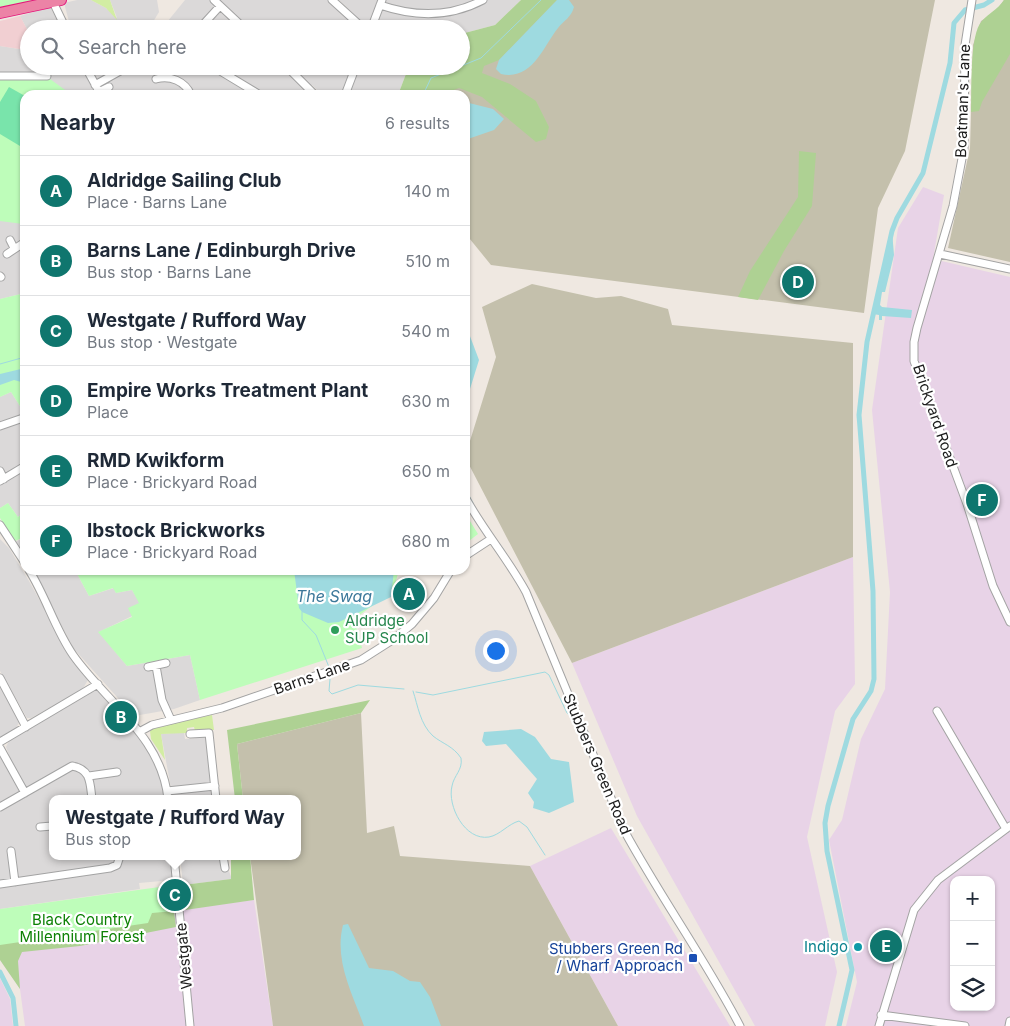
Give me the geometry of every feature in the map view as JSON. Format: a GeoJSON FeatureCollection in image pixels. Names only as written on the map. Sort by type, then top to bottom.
{"type":"FeatureCollection","features":[{"type":"Feature","properties":{"kind":"highway"},"geometry":{"type":"LineString","coordinates":[[0,13],[57,1]]}},
{"type":"Feature","properties":{"kind":"street"},"geometry":{"type":"LineString","coordinates":[[332,0],[354,20]]}},
{"type":"Feature","properties":{"kind":"street"},"geometry":{"type":"LineString","coordinates":[[374,20],[381,2],[420,15],[456,12],[483,0]]}},
{"type":"Feature","properties":{"kind":"street","name":"Boatman's Lane"},"geometry":{"type":"LineString","coordinates":[[953,206],[964,148],[965,45],[972,0]]}},
{"type":"Feature","properties":{"kind":"street"},"geometry":{"type":"LineString","coordinates":[[57,1],[63,20]]}},
{"type":"Feature","properties":{"kind":"street"},"geometry":{"type":"LineString","coordinates":[[203,20],[217,3],[235,20]]}},
{"type":"Feature","properties":{"kind":"street"},"geometry":{"type":"LineString","coordinates":[[0,76],[21,75]]}},
{"type":"Feature","properties":{"kind":"street"},"geometry":{"type":"LineString","coordinates":[[90,75],[98,90]]}},
{"type":"Feature","properties":{"kind":"street"},"geometry":{"type":"LineString","coordinates":[[95,85],[113,75]]}},
{"type":"Feature","properties":{"kind":"street"},"geometry":{"type":"LineString","coordinates":[[156,79],[161,75]]}},
{"type":"Feature","properties":{"kind":"street"},"geometry":{"type":"LineString","coordinates":[[167,75],[182,84],[187,90]]}},
{"type":"Feature","properties":{"kind":"street"},"geometry":{"type":"LineString","coordinates":[[225,75],[251,90]]}},
{"type":"Feature","properties":{"kind":"street"},"geometry":{"type":"LineString","coordinates":[[295,75],[311,90]]}},
{"type":"Feature","properties":{"kind":"street"},"geometry":{"type":"LineString","coordinates":[[347,90],[353,75]]}},
{"type":"Feature","properties":{"kind":"street","name":"Brickyard Road"},"geometry":{"type":"LineString","coordinates":[[953,206],[917,328],[914,342],[914,361],[967,504],[993,586],[1010,622]]}},
{"type":"Feature","properties":{"kind":"street"},"geometry":{"type":"LineString","coordinates":[[10,240],[14,248]]}},
{"type":"Feature","properties":{"kind":"street"},"geometry":{"type":"LineString","coordinates":[[7,254],[20,245]]}},
{"type":"Feature","properties":{"kind":"street"},"geometry":{"type":"LineString","coordinates":[[940,254],[1010,269]]}},
{"type":"Feature","properties":{"kind":"street"},"geometry":{"type":"LineString","coordinates":[[0,426],[11,419],[20,418]]}},
{"type":"Feature","properties":{"kind":"street"},"geometry":{"type":"LineString","coordinates":[[0,471],[2,480],[20,469]]}},
{"type":"Feature","properties":{"kind":"street","name":"Stubbers Green Road"},"geometry":{"type":"LineString","coordinates":[[470,505],[491,540],[516,573],[526,592],[625,832],[642,863],[698,950],[740,1026]]}},
{"type":"Feature","properties":{"kind":"street"},"geometry":{"type":"LineString","coordinates":[[0,526],[20,556]]}},
{"type":"Feature","properties":{"kind":"street"},"geometry":{"type":"LineString","coordinates":[[470,553],[491,540]]}},
{"type":"Feature","properties":{"kind":"street"},"geometry":{"type":"LineString","coordinates":[[32,575],[70,649],[146,741],[160,764],[168,795],[215,786]]}},
{"type":"Feature","properties":{"kind":"street","name":"Barns Lane"},"geometry":{"type":"LineString","coordinates":[[139,732],[152,725],[222,708],[361,660],[384,647],[408,627],[434,598],[448,575]]}},
{"type":"Feature","properties":{"kind":"street"},"geometry":{"type":"LineString","coordinates":[[148,667],[166,663]]}},
{"type":"Feature","properties":{"kind":"street"},"geometry":{"type":"LineString","coordinates":[[156,666],[162,700],[170,720]]}},
{"type":"Feature","properties":{"kind":"street"},"geometry":{"type":"LineString","coordinates":[[0,678],[26,727]]}},
{"type":"Feature","properties":{"kind":"street"},"geometry":{"type":"LineString","coordinates":[[0,742],[98,684]]}},
{"type":"Feature","properties":{"kind":"street"},"geometry":{"type":"LineString","coordinates":[[879,1026],[914,910],[938,880],[1008,828],[937,711]]}},
{"type":"Feature","properties":{"kind":"street"},"geometry":{"type":"LineString","coordinates":[[190,734],[209,733],[216,795]]}},
{"type":"Feature","properties":{"kind":"street"},"geometry":{"type":"LineString","coordinates":[[0,748],[25,793]]}},
{"type":"Feature","properties":{"kind":"street"},"geometry":{"type":"LineString","coordinates":[[0,808],[72,766],[80,767],[89,776],[91,795]]}},
{"type":"Feature","properties":{"kind":"street"},"geometry":{"type":"LineString","coordinates":[[89,776],[117,772]]}},
{"type":"Feature","properties":{"kind":"street"},"geometry":{"type":"LineString","coordinates":[[40,827],[49,826]]}},
{"type":"Feature","properties":{"kind":"street"},"geometry":{"type":"LineString","coordinates":[[11,851],[15,882]]}},
{"type":"Feature","properties":{"kind":"street"},"geometry":{"type":"LineString","coordinates":[[0,884],[110,868],[117,865],[119,860]]}},
{"type":"Feature","properties":{"kind":"street","name":"Westgate"},"geometry":{"type":"LineString","coordinates":[[174,860],[190,1026]]}},
{"type":"Feature","properties":{"kind":"street"},"geometry":{"type":"LineString","coordinates":[[224,860],[225,868]]}},
{"type":"Feature","properties":{"kind":"street"},"geometry":{"type":"LineString","coordinates":[[881,1015],[965,1026]]}},
{"type":"Feature","properties":{"kind":"street"},"geometry":{"type":"LineString","coordinates":[[1009,1026],[1010,1021]]}},
{"type":"Feature","properties":{"kind":"shaded area"},"geometry":{"type":"Polygon","coordinates":[[[77,0],[91,0],[106,8],[117,18],[110,0],[157,0],[159,12],[154,20],[69,20],[64,3],[77,0]]]}},
{"type":"Feature","properties":{"kind":"shaded area"},"geometry":{"type":"Polygon","coordinates":[[[185,0],[328,0],[349,20],[169,20],[185,0]]]}},
{"type":"Feature","properties":{"kind":"shaded area"},"geometry":{"type":"Polygon","coordinates":[[[339,0],[521,0],[495,25],[470,32],[470,20],[355,20],[357,17],[339,0]]]}},
{"type":"Feature","properties":{"kind":"shaded area"},"geometry":{"type":"Polygon","coordinates":[[[526,0],[935,0],[905,151],[878,208],[864,313],[491,265],[470,239],[470,90],[430,90],[449,75],[470,75],[470,57],[526,0]]]}},
{"type":"Feature","properties":{"kind":"shaded area"},"geometry":{"type":"Polygon","coordinates":[[[1004,0],[1010,0],[1010,262],[948,248],[970,148],[973,45],[981,21],[996,11],[1004,0]]]}},
{"type":"Feature","properties":{"kind":"shaded area"},"geometry":{"type":"Polygon","coordinates":[[[50,7],[57,20],[22,20],[20,16],[50,7]]]}},
{"type":"Feature","properties":{"kind":"shaded area"},"geometry":{"type":"Polygon","coordinates":[[[20,16],[22,20],[20,20],[20,49],[0,46],[0,21],[20,16]]]}},
{"type":"Feature","properties":{"kind":"shaded area"},"geometry":{"type":"Polygon","coordinates":[[[0,46],[20,49],[20,75],[406,75],[400,90],[317,90],[312,85],[306,90],[20,90],[20,294],[0,299],[0,46]]]}},
{"type":"Feature","properties":{"kind":"shaded area"},"geometry":{"type":"Polygon","coordinates":[[[923,187],[944,195],[933,259],[1010,277],[1010,1026],[846,1026],[857,982],[829,840],[842,820],[861,739],[885,689],[890,592],[872,410],[898,228],[923,187]]]}},
{"type":"Feature","properties":{"kind":"shaded area"},"geometry":{"type":"Polygon","coordinates":[[[532,284],[596,298],[621,296],[668,309],[672,325],[853,343],[853,557],[572,663],[470,467],[470,441],[496,357],[482,307],[532,284]]]}},
{"type":"Feature","properties":{"kind":"shaded area"},"geometry":{"type":"Polygon","coordinates":[[[11,392],[20,406],[20,515],[18,517],[8,503],[0,508],[0,397],[11,392]]]}},
{"type":"Feature","properties":{"kind":"shaded area"},"geometry":{"type":"Polygon","coordinates":[[[0,539],[9,548],[20,566],[20,575],[25,575],[67,650],[88,680],[82,690],[31,718],[27,718],[0,671],[0,539]]]}},
{"type":"Feature","properties":{"kind":"shaded area"},"geometry":{"type":"Polygon","coordinates":[[[20,540],[20,550],[15,542],[20,540]]]}},
{"type":"Feature","properties":{"kind":"shaded area"},"geometry":{"type":"Polygon","coordinates":[[[853,557],[855,684],[835,711],[807,837],[837,972],[825,1026],[755,1026],[637,816],[572,663],[853,557]]]}},
{"type":"Feature","properties":{"kind":"shaded area"},"geometry":{"type":"Polygon","coordinates":[[[35,575],[78,575],[89,596],[114,588],[116,593],[132,590],[140,603],[132,616],[99,632],[127,666],[190,655],[200,700],[174,709],[134,716],[74,649],[35,575]]]}},
{"type":"Feature","properties":{"kind":"shaded area"},"geometry":{"type":"Polygon","coordinates":[[[0,685],[20,721],[15,730],[0,738],[0,685]]]}},
{"type":"Feature","properties":{"kind":"shaded area"},"geometry":{"type":"Polygon","coordinates":[[[97,689],[135,731],[151,755],[158,768],[164,795],[49,795],[49,860],[171,860],[173,880],[139,883],[140,889],[0,909],[0,755],[5,762],[10,758],[6,747],[9,741],[97,689]]]}},
{"type":"Feature","properties":{"kind":"shaded area"},"geometry":{"type":"Polygon","coordinates":[[[361,713],[367,833],[394,826],[400,856],[530,866],[618,1026],[273,1026],[251,860],[301,860],[301,795],[243,795],[237,744],[361,713]]]}},
{"type":"Feature","properties":{"kind":"shaded area"},"geometry":{"type":"Polygon","coordinates":[[[184,732],[185,739],[207,737],[214,795],[172,795],[161,734],[184,732]]]}},
{"type":"Feature","properties":{"kind":"shaded area"},"geometry":{"type":"Polygon","coordinates":[[[611,828],[730,1026],[618,1026],[530,866],[611,828]]]}},
{"type":"Feature","properties":{"kind":"shaded area"},"geometry":{"type":"Polygon","coordinates":[[[180,860],[225,860],[232,879],[183,885],[180,860]]]}},
{"type":"Feature","properties":{"kind":"shaded area"},"geometry":{"type":"Polygon","coordinates":[[[254,900],[273,1026],[25,1026],[20,989],[0,960],[0,945],[148,923],[152,913],[254,900]]]}},
{"type":"Feature","properties":{"kind":"shaded area"},"geometry":{"type":"Polygon","coordinates":[[[0,978],[10,999],[13,1026],[0,1026],[0,978]]]}},
{"type":"Feature","properties":{"kind":"green space"},"geometry":{"type":"Polygon","coordinates":[[[0,0],[48,0],[0,12],[0,0]]]}},
{"type":"Feature","properties":{"kind":"green space"},"geometry":{"type":"Polygon","coordinates":[[[91,0],[110,0],[117,20],[106,8],[91,0]]]}},
{"type":"Feature","properties":{"kind":"green space"},"geometry":{"type":"Polygon","coordinates":[[[521,0],[557,0],[499,60],[484,66],[482,73],[510,84],[536,101],[549,127],[546,139],[536,142],[482,97],[470,92],[470,90],[459,88],[454,90],[400,90],[406,75],[470,75],[470,32],[495,25],[521,0]]]}},
{"type":"Feature","properties":{"kind":"green space"},"geometry":{"type":"Polygon","coordinates":[[[1004,0],[1010,0],[1010,54],[982,102],[979,111],[971,112],[971,78],[975,38],[982,21],[1004,0]]]}},
{"type":"Feature","properties":{"kind":"green space"},"geometry":{"type":"Polygon","coordinates":[[[50,79],[65,90],[20,90],[20,224],[0,221],[0,80],[50,79]]]}},
{"type":"Feature","properties":{"kind":"green space"},"geometry":{"type":"Polygon","coordinates":[[[9,87],[20,93],[20,146],[0,134],[0,102],[9,87]]]}},
{"type":"Feature","properties":{"kind":"green space"},"geometry":{"type":"Polygon","coordinates":[[[799,151],[816,153],[812,206],[784,251],[758,300],[738,297],[750,271],[798,197],[799,151]]]}},
{"type":"Feature","properties":{"kind":"green space"},"geometry":{"type":"Polygon","coordinates":[[[20,294],[20,406],[11,392],[0,397],[0,299],[20,294]]]}},
{"type":"Feature","properties":{"kind":"green space"},"geometry":{"type":"Polygon","coordinates":[[[8,503],[18,517],[20,515],[20,539],[15,541],[0,518],[0,508],[8,503]]]}},
{"type":"Feature","properties":{"kind":"green space"},"geometry":{"type":"Polygon","coordinates":[[[470,521],[478,534],[470,540],[470,521]]]}},
{"type":"Feature","properties":{"kind":"green space"},"geometry":{"type":"Polygon","coordinates":[[[78,575],[398,575],[393,591],[354,619],[362,648],[200,700],[190,655],[127,666],[98,632],[132,617],[128,608],[139,603],[132,590],[116,593],[113,588],[89,596],[78,575]]]}},
{"type":"Feature","properties":{"kind":"green space"},"geometry":{"type":"Polygon","coordinates":[[[370,700],[361,713],[237,744],[243,795],[235,795],[227,730],[370,700]]]}},
{"type":"Feature","properties":{"kind":"green space"},"geometry":{"type":"Polygon","coordinates":[[[212,715],[214,730],[195,731],[194,727],[187,728],[187,733],[161,734],[165,760],[151,739],[150,731],[155,726],[212,715]]]}},
{"type":"Feature","properties":{"kind":"green space","name":"Black Country Millennium Forest"},"geometry":{"type":"Polygon","coordinates":[[[231,860],[250,860],[254,900],[185,910],[183,885],[231,879],[231,860]]]}},
{"type":"Feature","properties":{"kind":"green space"},"geometry":{"type":"Polygon","coordinates":[[[174,885],[174,911],[152,913],[148,923],[0,945],[0,909],[174,885]]]}},
{"type":"Feature","properties":{"kind":"green space","name":"Black Country Millennium Forest"},"geometry":{"type":"Polygon","coordinates":[[[174,911],[176,927],[80,946],[22,952],[18,961],[20,989],[0,960],[0,921],[174,911]]]}},
{"type":"Feature","properties":{"kind":"water"},"geometry":{"type":"Polygon","coordinates":[[[557,0],[569,0],[574,7],[573,11],[558,28],[536,61],[529,68],[521,72],[512,75],[501,74],[496,69],[499,60],[557,0]]]}},
{"type":"Feature","properties":{"kind":"water"},"geometry":{"type":"Polygon","coordinates":[[[470,103],[493,109],[504,119],[494,130],[470,138],[470,103]]]}},
{"type":"Feature","properties":{"kind":"water"},"geometry":{"type":"Polygon","coordinates":[[[892,231],[894,255],[885,292],[882,292],[880,305],[882,307],[912,310],[911,318],[882,316],[882,320],[879,320],[879,315],[873,314],[892,231]]]}},
{"type":"Feature","properties":{"kind":"water"},"geometry":{"type":"Polygon","coordinates":[[[470,336],[479,360],[470,389],[470,336]]]}},
{"type":"Feature","properties":{"kind":"water"},"geometry":{"type":"Polygon","coordinates":[[[20,369],[20,382],[14,380],[0,385],[0,374],[20,369]]]}},
{"type":"Feature","properties":{"kind":"water","name":"The Swag"},"geometry":{"type":"Polygon","coordinates":[[[295,575],[393,575],[391,597],[339,622],[328,623],[302,612],[299,608],[295,575]]]}},
{"type":"Feature","properties":{"kind":"water"},"geometry":{"type":"Polygon","coordinates":[[[521,729],[535,737],[551,759],[569,762],[574,802],[549,813],[533,808],[534,802],[528,793],[537,779],[506,744],[486,746],[482,741],[484,732],[521,729]]]}},
{"type":"Feature","properties":{"kind":"water"},"geometry":{"type":"Polygon","coordinates":[[[348,924],[369,968],[393,971],[410,981],[420,982],[430,997],[441,1026],[364,1026],[343,964],[341,938],[343,925],[348,924]]]}},
{"type":"Feature","properties":{"kind":"waterway"},"geometry":{"type":"LineString","coordinates":[[470,62],[481,58],[541,0]]}},
{"type":"Feature","properties":{"kind":"waterway"},"geometry":{"type":"LineString","coordinates":[[839,1026],[852,970],[827,851],[825,823],[828,806],[853,719],[871,691],[874,679],[873,591],[859,415],[867,342],[892,231],[897,218],[923,173],[950,63],[954,23],[965,10],[984,5],[992,0]]}},
{"type":"Feature","properties":{"kind":"waterway"},"geometry":{"type":"LineString","coordinates":[[425,90],[431,78],[438,75]]}},
{"type":"Feature","properties":{"kind":"waterway"},"geometry":{"type":"LineString","coordinates":[[0,364],[20,358]]}},
{"type":"Feature","properties":{"kind":"waterway"},"geometry":{"type":"LineString","coordinates":[[470,497],[473,503]]}},
{"type":"Feature","properties":{"kind":"waterway"},"geometry":{"type":"LineString","coordinates":[[494,537],[504,550]]}},
{"type":"Feature","properties":{"kind":"waterway"},"geometry":{"type":"LineString","coordinates":[[302,612],[302,620],[316,635],[329,667]]}},
{"type":"Feature","properties":{"kind":"waterway"},"geometry":{"type":"LineString","coordinates":[[416,692],[433,695],[545,672],[549,675],[567,713],[573,719]]}},
{"type":"Feature","properties":{"kind":"waterway"},"geometry":{"type":"LineString","coordinates":[[330,679],[329,691],[332,694],[358,685],[404,689]]}},
{"type":"Feature","properties":{"kind":"waterway"},"geometry":{"type":"LineString","coordinates":[[413,691],[425,726],[433,736],[455,751],[461,758],[461,766],[453,782],[451,794],[455,812],[465,828],[472,834],[480,837],[489,837],[519,821],[527,827],[545,855]]}},
{"type":"Feature","properties":{"kind":"waterway"},"geometry":{"type":"LineString","coordinates":[[0,972],[13,998],[16,1026]]}},
{"type":"Feature","properties":{"kind":"place","name":"Empire Works Treatment Plant"},"geometry":{"type":"Point","coordinates":[798,282]}},
{"type":"Feature","properties":{"kind":"place","name":"Ibstock Brickworks"},"geometry":{"type":"Point","coordinates":[982,500]}},
{"type":"Feature","properties":{"kind":"place","name":"Aldridge Sailing Club"},"geometry":{"type":"Point","coordinates":[409,594]}},
{"type":"Feature","properties":{"kind":"place","name":"Aldridge SUP School"},"geometry":{"type":"Point","coordinates":[335,630]}},
{"type":"Feature","properties":{"kind":"place","name":"Barns Lane / Edinburgh Drive"},"geometry":{"type":"Point","coordinates":[121,717]}},
{"type":"Feature","properties":{"kind":"place","name":"Westgate / Rufford Way"},"geometry":{"type":"Point","coordinates":[175,895]}},
{"type":"Feature","properties":{"kind":"place","name":"RMD Kwikform"},"geometry":{"type":"Point","coordinates":[886,946]}},
{"type":"Feature","properties":{"kind":"place","name":"Indigo"},"geometry":{"type":"Point","coordinates":[858,947]}},
{"type":"Feature","properties":{"kind":"place","name":"Stubbers Green Rd / Wharf Approach"},"geometry":{"type":"Point","coordinates":[693,958]}}]}
